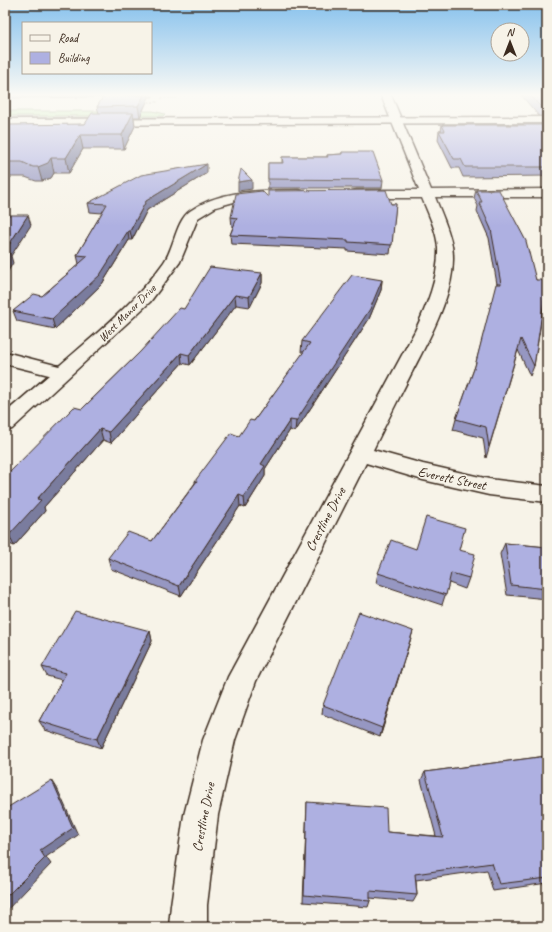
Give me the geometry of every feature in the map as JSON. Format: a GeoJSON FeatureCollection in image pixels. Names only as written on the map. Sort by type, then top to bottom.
{"type":"FeatureCollection","features":[{"type":"Feature","properties":{"kind":"street","name":"Crestline Drive"},"geometry":{"type":"LineString","coordinates":[[188,927],[188,905],[201,815],[219,740],[243,677],[424,331],[437,302],[444,272],[445,247],[439,224],[403,138]]}},
{"type":"Feature","properties":{"kind":"street"},"geometry":{"type":"LineString","coordinates":[[346,194],[547,193]]}},
{"type":"Feature","properties":{"kind":"street","name":"West Manor Drive"},"geometry":{"type":"LineString","coordinates":[[5,424],[118,324],[155,286],[178,250],[191,218],[201,209],[222,200],[240,196],[314,194]]}},
{"type":"Feature","properties":{"kind":"street"},"geometry":{"type":"LineString","coordinates":[[5,358],[63,373]]}},
{"type":"Feature","properties":{"kind":"street","name":"Everett Street"},"geometry":{"type":"LineString","coordinates":[[360,454],[423,472],[489,487],[547,494]]}},
{"type":"Feature","properties":{"kind":"building"},"geometry":{"type":"Polygon","coordinates":[[[5,138],[78,138],[66,158],[51,158],[48,163],[38,167],[33,167],[22,162],[5,162],[5,138]]]}},
{"type":"Feature","properties":{"kind":"building"},"geometry":{"type":"Polygon","coordinates":[[[443,138],[547,138],[547,167],[465,167],[461,159],[454,159],[443,138]]]}},
{"type":"Feature","properties":{"kind":"building"},"geometry":{"type":"Polygon","coordinates":[[[342,152],[373,152],[383,180],[268,179],[268,163],[283,163],[282,157],[328,157],[327,155],[342,154],[342,152]]]}},
{"type":"Feature","properties":{"kind":"building"},"geometry":{"type":"Polygon","coordinates":[[[207,164],[146,201],[130,231],[128,231],[100,275],[52,319],[13,311],[34,294],[42,296],[88,256],[77,255],[107,204],[88,203],[141,175],[207,164]]]}},
{"type":"Feature","properties":{"kind":"building"},"geometry":{"type":"Polygon","coordinates":[[[241,169],[252,180],[238,182],[241,169]]]}},
{"type":"Feature","properties":{"kind":"building"},"geometry":{"type":"Polygon","coordinates":[[[386,190],[391,204],[396,204],[392,245],[348,242],[348,240],[230,235],[237,218],[231,217],[236,194],[262,191],[268,197],[268,191],[386,190]]]}},
{"type":"Feature","properties":{"kind":"building"},"geometry":{"type":"Polygon","coordinates":[[[476,190],[499,190],[526,241],[536,280],[545,280],[547,283],[547,300],[544,300],[534,366],[521,339],[489,447],[486,427],[456,419],[475,366],[496,284],[501,284],[491,229],[479,202],[482,202],[476,190]]]}},
{"type":"Feature","properties":{"kind":"building"},"geometry":{"type":"Polygon","coordinates":[[[5,215],[28,215],[5,251],[5,215]]]}},
{"type":"Feature","properties":{"kind":"building"},"geometry":{"type":"Polygon","coordinates":[[[5,253],[10,253],[5,261],[5,253]]]}},
{"type":"Feature","properties":{"kind":"building"},"geometry":{"type":"Polygon","coordinates":[[[210,267],[262,273],[249,297],[235,295],[189,355],[181,353],[109,432],[100,429],[37,499],[41,500],[9,535],[5,534],[5,477],[74,407],[82,409],[140,352],[180,308],[184,309],[210,267]]]}},
{"type":"Feature","properties":{"kind":"building"},"geometry":{"type":"Polygon","coordinates":[[[352,275],[382,280],[370,309],[296,421],[290,420],[261,464],[265,466],[244,497],[239,495],[179,586],[108,558],[128,532],[152,541],[231,433],[239,436],[250,420],[254,421],[310,343],[302,341],[352,275]]]}},
{"type":"Feature","properties":{"kind":"building"},"geometry":{"type":"Polygon","coordinates":[[[426,517],[465,528],[459,550],[475,554],[469,578],[451,573],[446,595],[378,573],[391,540],[416,549],[426,517]]]}},
{"type":"Feature","properties":{"kind":"building"},"geometry":{"type":"Polygon","coordinates":[[[505,543],[547,547],[547,589],[511,585],[505,543]]]}},
{"type":"Feature","properties":{"kind":"building"},"geometry":{"type":"Polygon","coordinates":[[[75,611],[150,631],[97,739],[39,721],[66,673],[42,667],[75,611]]]}},
{"type":"Feature","properties":{"kind":"building"},"geometry":{"type":"Polygon","coordinates":[[[359,612],[413,631],[382,728],[323,705],[359,612]]]}},
{"type":"Feature","properties":{"kind":"building"},"geometry":{"type":"Polygon","coordinates":[[[547,756],[547,878],[499,884],[492,863],[415,874],[417,895],[370,891],[370,901],[304,895],[307,802],[386,808],[387,832],[443,837],[425,772],[547,756]]]}},
{"type":"Feature","properties":{"kind":"building"},"geometry":{"type":"Polygon","coordinates":[[[52,780],[73,828],[40,850],[45,858],[5,898],[5,809],[52,780]]]}}]}
